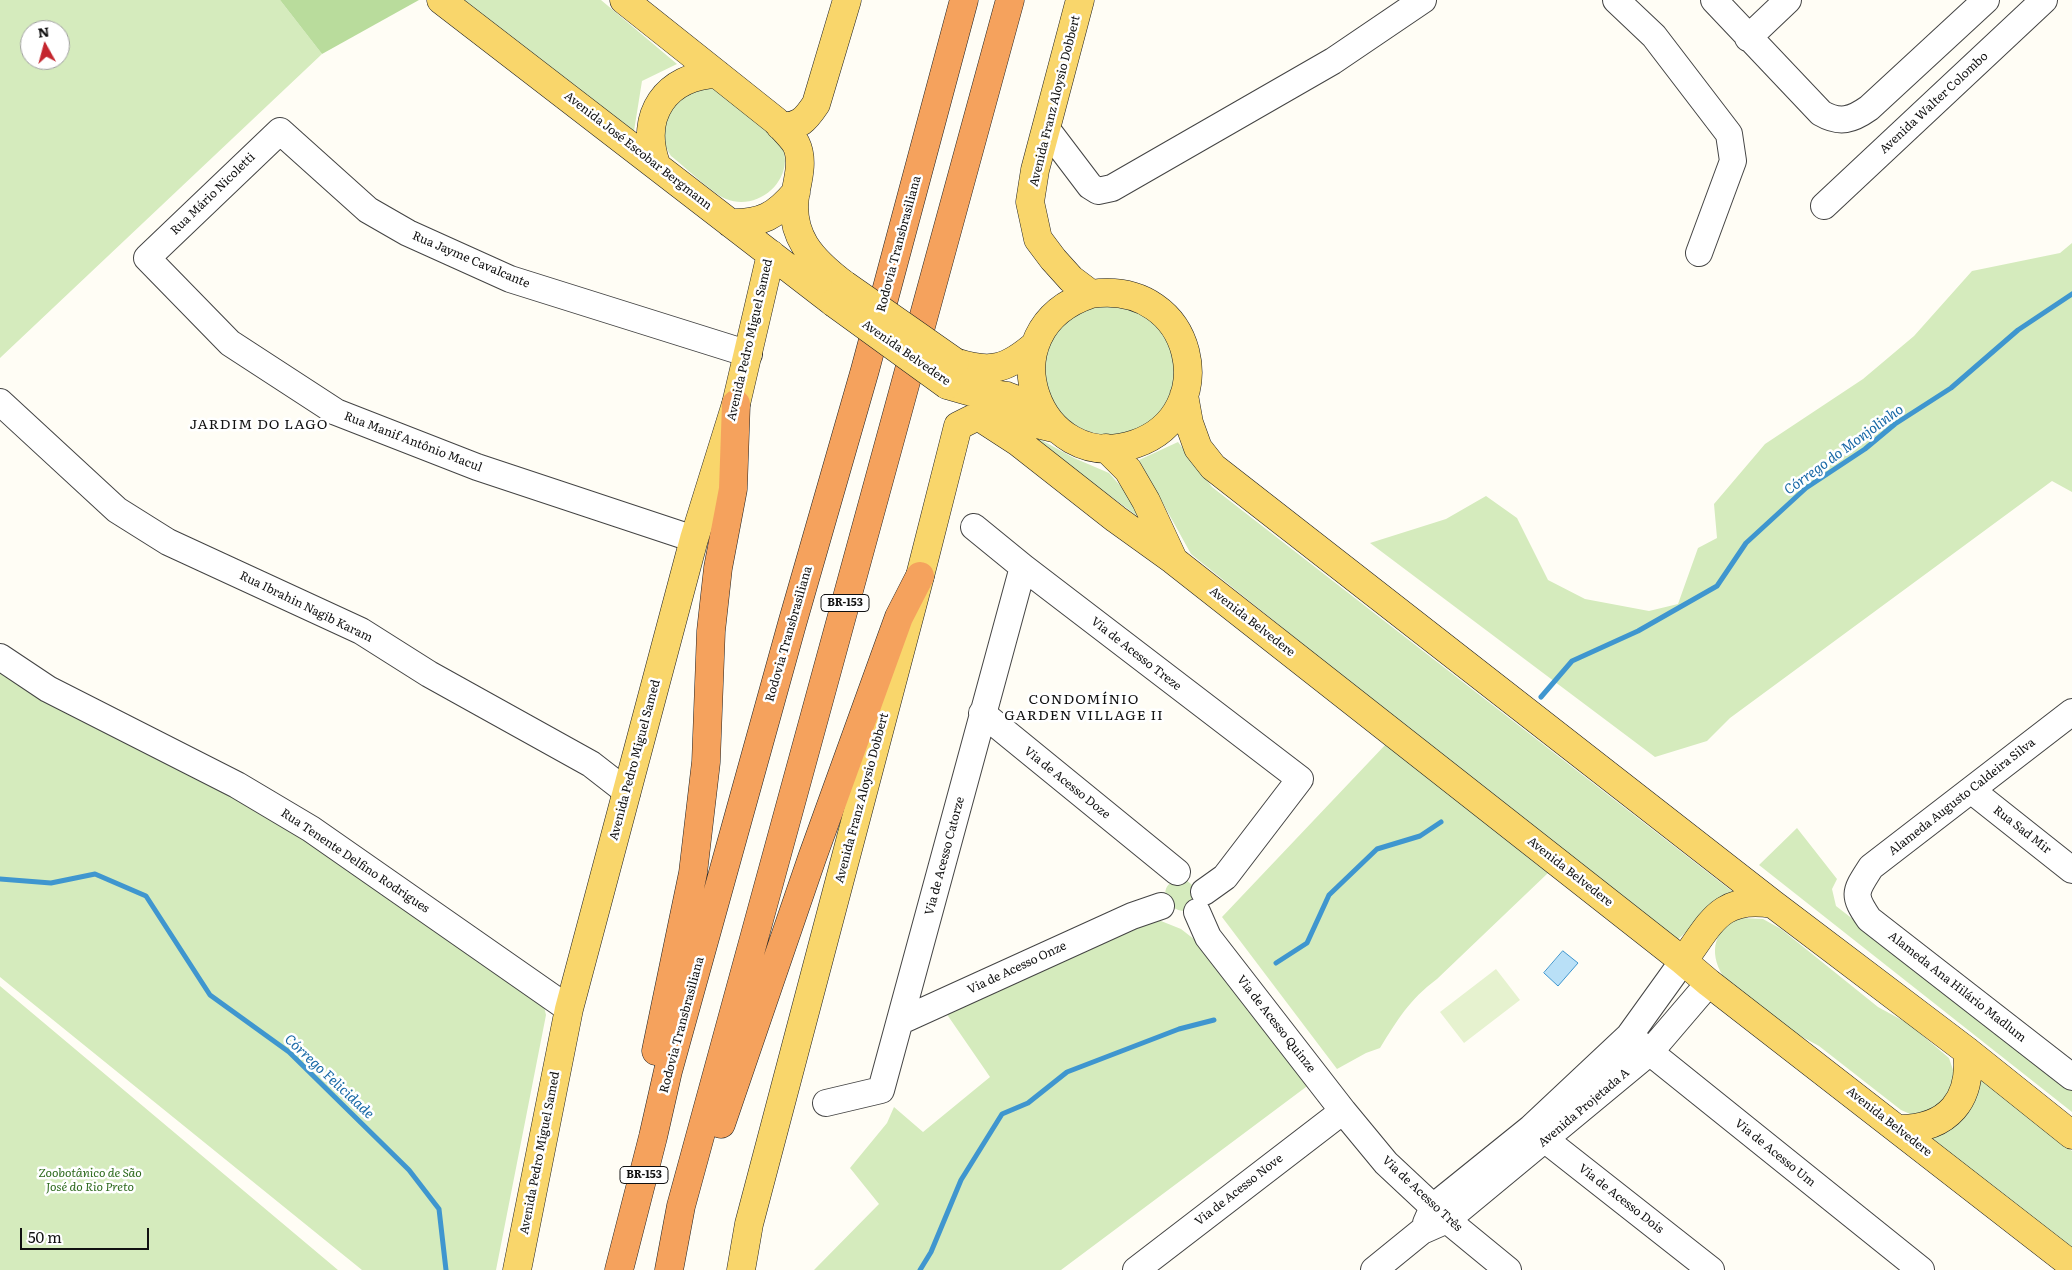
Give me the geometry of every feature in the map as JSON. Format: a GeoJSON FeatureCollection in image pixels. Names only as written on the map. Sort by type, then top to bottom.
{"type":"FeatureCollection","features":[{"type":"Feature","properties":{"kind":"highway","name":"Rodovia Transbrasiliana"},"geometry":{"type":"LineString","coordinates":[[619,1270],[668,1071],[792,624],[868,360],[964,0]]}},
{"type":"Feature","properties":{"kind":"highway","name":"BR-153"},"geometry":{"type":"LineString","coordinates":[[670,1270],[681,1206],[1010,0]]}},
{"type":"Feature","properties":{"kind":"highway"},"geometry":{"type":"LineString","coordinates":[[634,1213],[634,1156],[693,873],[706,762],[711,631],[718,568],[732,489],[736,404]]}},
{"type":"Feature","properties":{"kind":"highway"},"geometry":{"type":"LineString","coordinates":[[681,1206],[699,1180],[711,1153],[812,858],[899,617],[920,576]]}},
{"type":"Feature","properties":{"kind":"main road","name":"Avenida José Escobar Bergmann"},"geometry":{"type":"LineString","coordinates":[[441,0],[771,254],[840,294]]}},
{"type":"Feature","properties":{"kind":"main road"},"geometry":{"type":"LineString","coordinates":[[624,0],[780,126],[796,145],[800,162],[800,177],[796,192],[795,210],[800,240],[809,254],[825,270],[840,294]]}},
{"type":"Feature","properties":{"kind":"main road"},"geometry":{"type":"LineString","coordinates":[[780,126],[797,126],[806,119],[816,104],[847,0]]}},
{"type":"Feature","properties":{"kind":"main road","name":"Avenida Franz Aloysio Dobbert"},"geometry":{"type":"LineString","coordinates":[[1080,0],[1035,170],[1030,202],[1038,239],[1071,279],[1091,294]]}},
{"type":"Feature","properties":{"kind":"main road"},"geometry":{"type":"LineString","coordinates":[[656,164],[651,150],[650,136],[652,121],[657,108],[665,96],[676,86],[689,79],[703,74],[717,74]]}},
{"type":"Feature","properties":{"kind":"main road"},"geometry":{"type":"LineString","coordinates":[[730,223],[749,224],[768,218],[784,207],[796,192]]}},
{"type":"Feature","properties":{"kind":"main road","name":"Avenida Pedro Miguel Samed"},"geometry":{"type":"LineString","coordinates":[[517,1270],[569,1009],[694,539],[736,404],[771,254]]}},
{"type":"Feature","properties":{"kind":"main road"},"geometry":{"type":"LineString","coordinates":[[1106,292],[1129,295],[1150,303],[1162,312],[1180,336],[1185,350],[1187,380],[1184,395],[1178,408],[1160,430],[1134,444],[1106,448],[1080,443],[1049,419],[1035,397],[1030,371],[1035,345],[1048,322],[1057,312],[1067,304],[1091,294],[1106,292]]}},
{"type":"Feature","properties":{"kind":"main road","name":"Avenida Belvedere"},"geometry":{"type":"LineString","coordinates":[[840,294],[951,373],[968,391],[1006,396],[1049,419]]}},
{"type":"Feature","properties":{"kind":"main road","name":"Avenida Belvedere"},"geometry":{"type":"LineString","coordinates":[[951,373],[1006,366],[1021,357],[1035,345]]}},
{"type":"Feature","properties":{"kind":"main road"},"geometry":{"type":"LineString","coordinates":[[1184,395],[1189,424],[1198,448],[1213,467],[1772,904],[1967,1051],[2072,1135]]}},
{"type":"Feature","properties":{"kind":"main road"},"geometry":{"type":"LineString","coordinates":[[978,416],[1020,420],[1049,419]]}},
{"type":"Feature","properties":{"kind":"main road"},"geometry":{"type":"LineString","coordinates":[[978,416],[1018,442],[1116,519],[1173,560]]}},
{"type":"Feature","properties":{"kind":"main road","name":"Avenida Franz Aloysio Dobbert"},"geometry":{"type":"LineString","coordinates":[[741,1270],[749,1224],[958,426],[978,416]]}},
{"type":"Feature","properties":{"kind":"main road","name":"Avenida Belvedere"},"geometry":{"type":"LineString","coordinates":[[1106,448],[1128,470],[1146,501],[1173,560],[1683,960],[1709,983],[2072,1265]]}},
{"type":"Feature","properties":{"kind":"main road"},"geometry":{"type":"LineString","coordinates":[[1683,960],[1710,923],[1722,911],[1738,903],[1755,901],[1772,904]]}},
{"type":"Feature","properties":{"kind":"main road"},"geometry":{"type":"LineString","coordinates":[[1899,1129],[1916,1129],[1933,1124],[1948,1115],[1960,1101],[1967,1086],[1970,1068],[1967,1051]]}},
{"type":"Feature","properties":{"kind":"street"},"geometry":{"type":"LineString","coordinates":[[1046,128],[1090,186],[1098,191],[1112,188],[1333,62],[1423,0]]}},
{"type":"Feature","properties":{"kind":"street"},"geometry":{"type":"LineString","coordinates":[[1616,0],[1654,36],[1729,134],[1733,161],[1699,253]]}},
{"type":"Feature","properties":{"kind":"street"},"geometry":{"type":"LineString","coordinates":[[1714,0],[1821,114],[1832,119],[1848,119],[1859,115],[1869,108],[1986,0]]}},
{"type":"Feature","properties":{"kind":"street"},"geometry":{"type":"LineString","coordinates":[[1748,38],[1788,0]]}},
{"type":"Feature","properties":{"kind":"street","name":"Avenida Walter Colombo"},"geometry":{"type":"LineString","coordinates":[[1824,206],[2044,0]]}},
{"type":"Feature","properties":{"kind":"street","name":"Rua Mário Nicoletti"},"geometry":{"type":"LineString","coordinates":[[147,258],[280,131]]}},
{"type":"Feature","properties":{"kind":"street","name":"Rua Jayme Cavalcante"},"geometry":{"type":"LineString","coordinates":[[280,131],[368,210],[408,234],[510,279],[749,354]]}},
{"type":"Feature","properties":{"kind":"street","name":"Rua Manif Antônio Macul"},"geometry":{"type":"LineString","coordinates":[[147,258],[230,343],[336,412],[477,466],[694,539]]}},
{"type":"Feature","properties":{"kind":"street","name":"Rua Ibrahin Nagib Karam"},"geometry":{"type":"LineString","coordinates":[[0,402],[118,510],[168,542],[361,631],[429,674],[591,764],[627,792]]}},
{"type":"Feature","properties":{"kind":"street","name":"Via de Acesso Treze"},"geometry":{"type":"LineString","coordinates":[[974,527],[1023,567],[1300,779]]}},
{"type":"Feature","properties":{"kind":"street","name":"Via de Acesso Catorze"},"geometry":{"type":"LineString","coordinates":[[826,1103],[881,1090],[1023,567]]}},
{"type":"Feature","properties":{"kind":"street","name":"Rua Tenente Delfino Rodrigues"},"geometry":{"type":"LineString","coordinates":[[0,658],[48,689],[237,785],[311,829],[569,1009]]}},
{"type":"Feature","properties":{"kind":"street","name":"Alameda Augusto Caldeira Silva"},"geometry":{"type":"LineString","coordinates":[[1858,888],[1871,867],[2072,712]]}},
{"type":"Feature","properties":{"kind":"street","name":"Via de Acesso Doze"},"geometry":{"type":"LineString","coordinates":[[982,713],[1152,853],[1181,894]]}},
{"type":"Feature","properties":{"kind":"street","name":"Via de Acesso Onze"},"geometry":{"type":"LineString","coordinates":[[901,1021],[1181,894],[1225,877],[1300,779]]}},
{"type":"Feature","properties":{"kind":"street","name":"Rua Sad Mir"},"geometry":{"type":"LineString","coordinates":[[1971,790],[2072,870]]}},
{"type":"Feature","properties":{"kind":"street","name":"Alameda Ana Hilário Madlum"},"geometry":{"type":"LineString","coordinates":[[1858,888],[1858,902],[1869,919],[2072,1077]]}},
{"type":"Feature","properties":{"kind":"street","name":"Via de Acesso Quinze"},"geometry":{"type":"LineString","coordinates":[[1181,894],[1208,937],[1343,1111]]}},
{"type":"Feature","properties":{"kind":"street","name":"Avenida Projetada A"},"geometry":{"type":"LineString","coordinates":[[1538,1134],[1629,1036],[1683,960]]}},
{"type":"Feature","properties":{"kind":"street","name":"Avenida Projetada A"},"geometry":{"type":"LineString","coordinates":[[1374,1270],[1538,1134],[1650,1052],[1709,983]]}},
{"type":"Feature","properties":{"kind":"street"},"geometry":{"type":"LineString","coordinates":[[1660,992],[1684,1011]]}},
{"type":"Feature","properties":{"kind":"street","name":"Via de Acesso Um"},"geometry":{"type":"LineString","coordinates":[[1629,1036],[1921,1270]]}},
{"type":"Feature","properties":{"kind":"street","name":"Via de Acesso Três"},"geometry":{"type":"LineString","coordinates":[[1343,1111],[1386,1163],[1440,1214],[1508,1270]]}},
{"type":"Feature","properties":{"kind":"street","name":"Via de Acesso Nove"},"geometry":{"type":"LineString","coordinates":[[1136,1270],[1343,1111]]}},
{"type":"Feature","properties":{"kind":"street","name":"Via de Acesso Dois"},"geometry":{"type":"LineString","coordinates":[[1538,1134],[1711,1270]]}},
{"type":"Feature","properties":{"kind":"green space"},"geometry":{"type":"Polygon","coordinates":[[[0,0],[280,0],[322,54],[0,358],[0,0]]]}},
{"type":"Feature","properties":{"kind":"green space"},"geometry":{"type":"Polygon","coordinates":[[[280,0],[419,0],[322,54],[280,0]]]}},
{"type":"Feature","properties":{"kind":"green space"},"geometry":{"type":"Polygon","coordinates":[[[464,0],[601,0],[677,64],[642,81],[634,131],[464,0]]]}},
{"type":"Feature","properties":{"kind":"green space"},"geometry":{"type":"Polygon","coordinates":[[[705,87],[716,89],[779,138],[785,161],[783,171],[773,188],[765,195],[746,202],[726,199],[706,186],[671,156],[666,148],[663,127],[676,98],[705,87]]]}},
{"type":"Feature","properties":{"kind":"green space"},"geometry":{"type":"Polygon","coordinates":[[[2072,243],[2072,492],[2052,481],[1730,718],[1707,741],[1655,757],[1370,543],[1446,519],[1486,496],[1517,518],[1548,580],[1585,599],[1649,611],[1678,604],[1698,548],[1717,538],[1714,504],[1765,444],[1863,379],[1914,336],[1972,271],[2060,253],[2072,243]]]}},
{"type":"Feature","properties":{"kind":"green space"},"geometry":{"type":"Polygon","coordinates":[[[1110,305],[1123,306],[1135,310],[1156,324],[1170,345],[1174,357],[1174,383],[1170,395],[1156,416],[1135,430],[1123,434],[1110,435],[1097,434],[1085,430],[1064,416],[1050,395],[1046,383],[1045,370],[1046,357],[1050,345],[1064,324],[1085,310],[1097,306],[1110,305]]]}},
{"type":"Feature","properties":{"kind":"green space"},"geometry":{"type":"Polygon","coordinates":[[[1034,436],[1074,458],[1109,473],[1125,491],[1140,518],[1032,438],[1034,436]]]}},
{"type":"Feature","properties":{"kind":"green space"},"geometry":{"type":"Polygon","coordinates":[[[1178,442],[1212,487],[1733,892],[1677,940],[1417,736],[1191,554],[1139,460],[1178,442]]]}},
{"type":"Feature","properties":{"kind":"green space"},"geometry":{"type":"Polygon","coordinates":[[[0,667],[234,790],[543,1002],[546,1015],[496,1270],[362,1270],[0,977],[0,667]]]}},
{"type":"Feature","properties":{"kind":"green space"},"geometry":{"type":"Polygon","coordinates":[[[1387,743],[1548,873],[1411,1002],[1380,1048],[1366,1053],[1337,1069],[1222,917],[1387,743]]]}},
{"type":"Feature","properties":{"kind":"green space"},"geometry":{"type":"Polygon","coordinates":[[[1797,828],[1837,879],[1832,889],[1836,906],[2072,1090],[2072,1112],[1759,865],[1797,828]]]}},
{"type":"Feature","properties":{"kind":"green space"},"geometry":{"type":"Polygon","coordinates":[[[1178,880],[1186,880],[1196,888],[1198,894],[1186,911],[1174,908],[1169,904],[1165,894],[1169,884],[1178,880]]]}},
{"type":"Feature","properties":{"kind":"green space"},"geometry":{"type":"Polygon","coordinates":[[[1151,917],[1181,929],[1199,943],[1310,1084],[1061,1270],[814,1270],[879,1204],[850,1168],[887,1123],[894,1107],[923,1132],[990,1077],[946,1013],[1151,917]]]}},
{"type":"Feature","properties":{"kind":"green space"},"geometry":{"type":"Polygon","coordinates":[[[1742,918],[1763,919],[1781,929],[1878,1007],[1909,1024],[1949,1058],[1955,1076],[1944,1103],[1921,1115],[1910,1114],[1901,1110],[1819,1046],[1795,1033],[1723,976],[1716,958],[1716,941],[1725,927],[1742,918]]]}},
{"type":"Feature","properties":{"kind":"green space"},"geometry":{"type":"Polygon","coordinates":[[[1496,969],[1520,1000],[1464,1043],[1440,1012],[1496,969]]]}},
{"type":"Feature","properties":{"kind":"green space","name":"Zoobotânico de São José do Rio Preto"},"geometry":{"type":"Polygon","coordinates":[[[0,986],[338,1270],[0,1270],[0,986]]]}},
{"type":"Feature","properties":{"kind":"green space"},"geometry":{"type":"Polygon","coordinates":[[[1977,1077],[2072,1151],[2072,1249],[1924,1134],[1977,1077]]]}},
{"type":"Feature","properties":{"kind":"water"},"geometry":{"type":"Polygon","coordinates":[[[1563,951],[1578,963],[1558,986],[1544,973],[1563,951]]]}},
{"type":"Feature","properties":{"kind":"waterway","name":"Córrego do Monjolinho"},"geometry":{"type":"LineString","coordinates":[[1541,697],[1572,661],[1638,631],[1717,586],[1746,543],[1806,488],[1865,449],[1895,424],[1951,388],[2018,330],[2072,294]]}},
{"type":"Feature","properties":{"kind":"waterway","name":"Córrego do Monjolinho"},"geometry":{"type":"LineString","coordinates":[[1276,963],[1307,943],[1329,895],[1377,849],[1420,836],[1441,822]]}},
{"type":"Feature","properties":{"kind":"waterway","name":"Córrego Felicidade"},"geometry":{"type":"LineString","coordinates":[[0,879],[51,883],[95,874],[146,896],[210,995],[289,1052],[409,1170],[439,1209],[446,1270]]}},
{"type":"Feature","properties":{"kind":"waterway","name":"Córrego do Monjolinho"},"geometry":{"type":"LineString","coordinates":[[920,1270],[931,1252],[961,1180],[1002,1114],[1028,1103],[1067,1072],[1179,1029],[1214,1020]]}},
{"type":"Feature","properties":{"kind":"district","name":"JARDIM DO LAGO"},"geometry":{"type":"Point","coordinates":[259,425]}},
{"type":"Feature","properties":{"kind":"district","name":"CONDOMÍNIO GARDEN VILLAGE II"},"geometry":{"type":"Point","coordinates":[1084,708]}}]}
